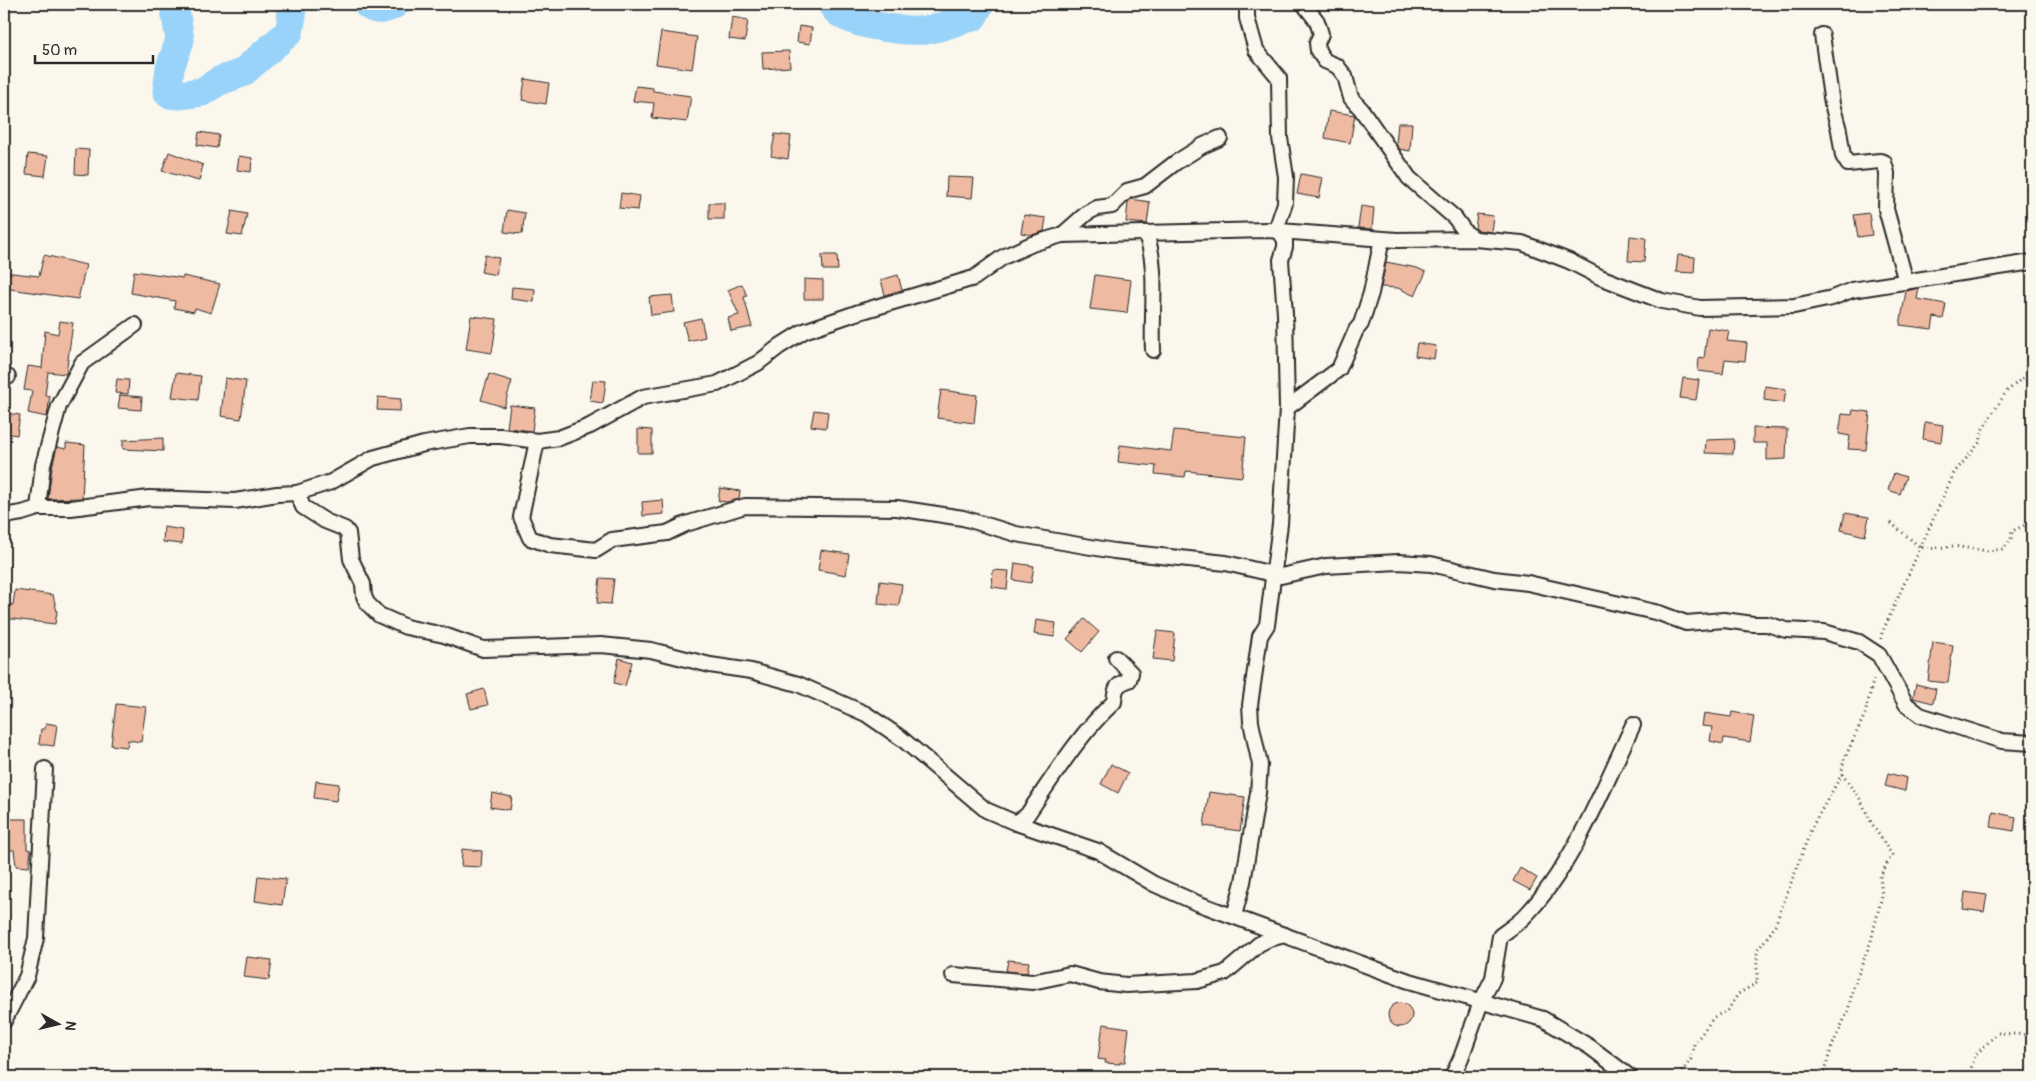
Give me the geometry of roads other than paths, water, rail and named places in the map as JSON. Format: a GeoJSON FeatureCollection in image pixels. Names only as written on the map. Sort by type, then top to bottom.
{"type":"FeatureCollection","features":[{"type":"Feature","properties":{"kind":"street"},"geometry":{"type":"LineString","coordinates":[[1234,916],[1244,882],[1258,793],[1260,766],[1251,722],[1250,705],[1260,636],[1267,625],[1280,524],[1287,408],[1285,314],[1281,260],[1285,240],[1278,227],[1286,203],[1286,177],[1280,138],[1280,78],[1256,50],[1247,18],[1247,4]]}},
{"type":"Feature","properties":{"kind":"street"},"geometry":{"type":"LineString","coordinates":[[1309,4],[1306,7],[1317,21],[1321,34],[1317,43],[1318,51],[1325,61],[1337,66],[1345,76],[1351,98],[1361,109],[1409,178],[1455,218],[1465,232],[1475,239]]}},
{"type":"Feature","properties":{"kind":"street"},"geometry":{"type":"LineString","coordinates":[[1822,35],[1832,104],[1843,156],[1848,164],[1880,160],[1884,162],[1887,173],[1886,209],[1906,282]]}},
{"type":"Feature","properties":{"kind":"street"},"geometry":{"type":"LineString","coordinates":[[1062,235],[1087,213],[1098,208],[1112,206],[1127,191],[1145,186],[1175,163],[1202,146],[1220,138]]}},
{"type":"Feature","properties":{"kind":"street"},"geometry":{"type":"LineString","coordinates":[[4,516],[38,508],[71,508],[149,498],[235,501],[277,494],[297,493],[331,482],[372,458],[424,444],[470,436],[501,436],[537,441],[560,438],[590,426],[644,398],[717,384],[758,363],[804,331],[856,313],[974,278],[1003,257],[1032,244],[1062,235],[1280,231],[1382,239],[1475,239],[1522,243],[1569,261],[1600,277],[1662,301],[1700,308],[1794,306],[1832,298],[1852,290],[2032,262]]}},
{"type":"Feature","properties":{"kind":"street"},"geometry":{"type":"LineString","coordinates":[[1145,233],[1151,245],[1153,263],[1153,350]]}},
{"type":"Feature","properties":{"kind":"street"},"geometry":{"type":"LineString","coordinates":[[1287,408],[1339,369],[1356,330],[1362,324],[1371,293],[1382,239]]}},
{"type":"Feature","properties":{"kind":"street"},"geometry":{"type":"LineString","coordinates":[[38,508],[44,457],[50,433],[64,398],[82,363],[134,325]]}},
{"type":"Feature","properties":{"kind":"street"},"geometry":{"type":"LineString","coordinates":[[537,441],[521,517],[530,538],[550,545],[596,550],[612,540],[667,533],[686,524],[745,506],[897,508],[963,518],[1016,534],[1114,552],[1226,563],[1273,575],[1296,574],[1326,566],[1398,562],[1431,564],[1494,579],[1528,583],[1659,613],[1686,624],[1724,620],[1767,624],[1786,630],[1824,632],[1859,642],[1879,655],[1906,704],[1920,715],[2002,741],[2032,743]]}},
{"type":"Feature","properties":{"kind":"street"},"geometry":{"type":"LineString","coordinates":[[297,493],[303,507],[325,521],[345,529],[348,533],[351,559],[363,584],[364,596],[379,616],[406,627],[444,635],[482,650],[601,644],[650,650],[710,665],[751,671],[798,684],[866,714],[902,738],[986,810],[1016,823],[1098,851],[1154,884],[1197,903],[1406,980],[1542,1019],[1590,1047],[1630,1077]]}},
{"type":"Feature","properties":{"kind":"street"},"geometry":{"type":"LineString","coordinates":[[1016,823],[1027,815],[1075,747],[1102,713],[1114,702],[1115,690],[1119,683],[1129,680],[1131,673],[1116,658]]}},
{"type":"Feature","properties":{"kind":"street"},"geometry":{"type":"LineString","coordinates":[[1452,1077],[1461,1058],[1481,1002],[1493,978],[1500,936],[1524,917],[1552,882],[1586,824],[1633,725]]}},
{"type":"Feature","properties":{"kind":"street"},"geometry":{"type":"LineString","coordinates":[[4,1021],[27,976],[36,938],[45,769]]}},
{"type":"Feature","properties":{"kind":"street"},"geometry":{"type":"LineString","coordinates":[[953,975],[1032,982],[1070,974],[1099,982],[1126,985],[1198,981],[1225,973],[1259,944],[1284,935]]}},
{"type":"Feature","properties":{"kind":"waterway"},"geometry":{"type":"LineString","coordinates":[[174,4],[180,40],[170,68],[167,91],[169,94],[179,95],[202,92],[219,81],[242,73],[289,32],[292,16],[289,4]]}},
{"type":"Feature","properties":{"kind":"waterway"},"geometry":{"type":"LineString","coordinates":[[367,4],[370,7],[381,9],[395,4]]}},
{"type":"Feature","properties":{"kind":"waterway"},"geometry":{"type":"LineString","coordinates":[[832,4],[837,11],[860,22],[903,30],[931,29],[973,17],[980,4]]}}]}
